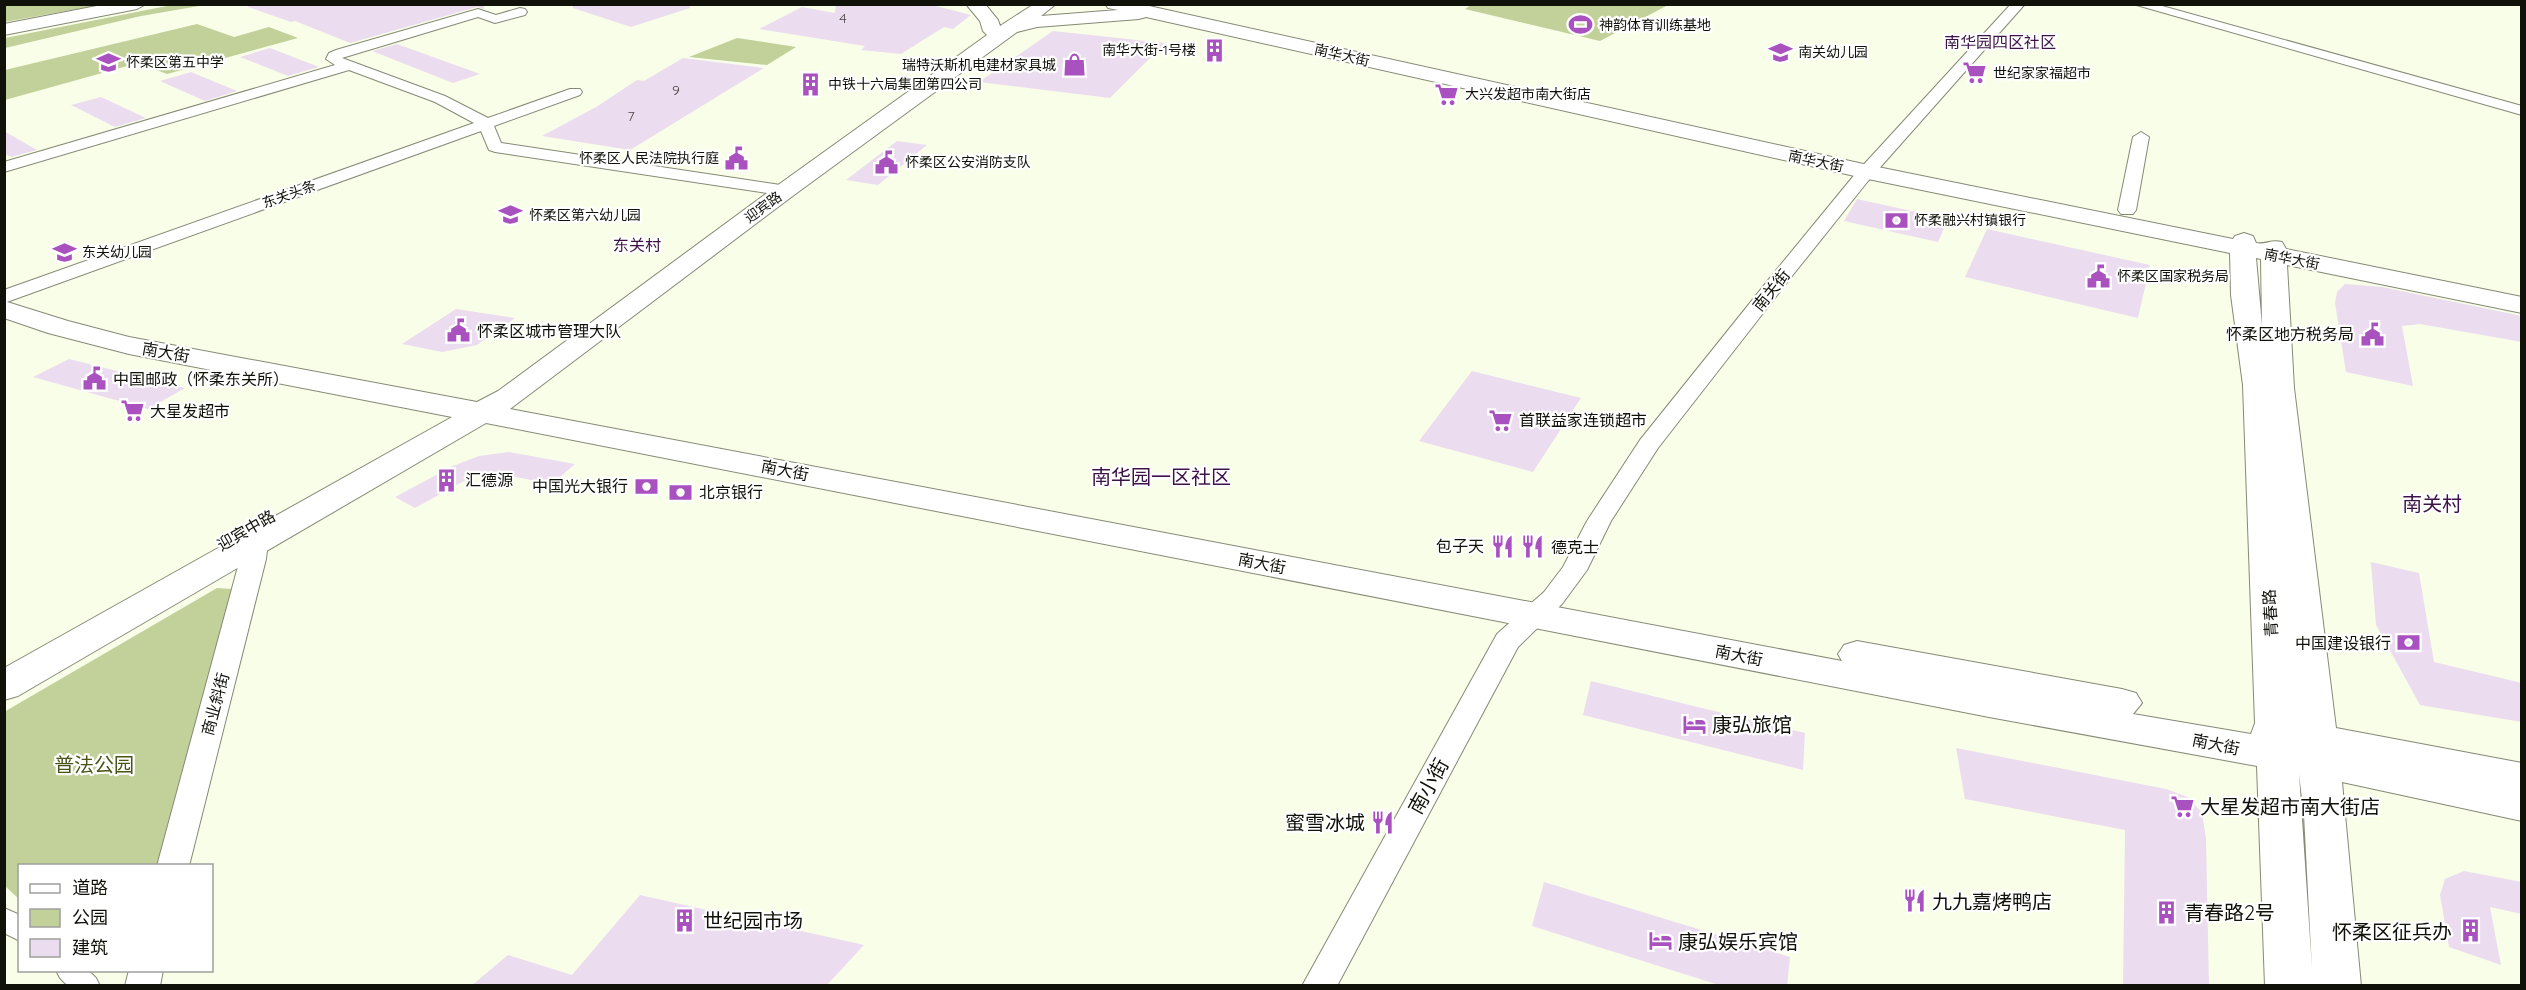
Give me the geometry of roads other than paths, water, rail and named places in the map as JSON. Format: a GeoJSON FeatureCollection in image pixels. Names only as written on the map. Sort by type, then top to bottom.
{"type":"FeatureCollection","features":[{"type":"Feature","properties":{"kind":"main road"},"geometry":{"type":"LineString","coordinates":[[4,28],[117,4]]}},
{"type":"Feature","properties":{"kind":"main road"},"geometry":{"type":"LineString","coordinates":[[4,28],[137,4]]}},
{"type":"Feature","properties":{"kind":"main road"},"geometry":{"type":"LineString","coordinates":[[975,4],[998,31],[1035,22],[1171,10]]}},
{"type":"Feature","properties":{"kind":"main road","name":"迎宾路"},"geometry":{"type":"LineString","coordinates":[[484,403],[691,260],[998,31],[1026,4]]}},
{"type":"Feature","properties":{"kind":"main road","name":"迎宾路"},"geometry":{"type":"LineString","coordinates":[[484,403],[774,189],[998,31],[1047,4]]}},
{"type":"Feature","properties":{"kind":"main road","name":"南华大街"},"geometry":{"type":"LineString","coordinates":[[1114,4],[1171,10],[1870,170],[2258,248],[2522,305]]}},
{"type":"Feature","properties":{"kind":"main road","name":"南华大街"},"geometry":{"type":"LineString","coordinates":[[1171,10],[1870,170]]}},
{"type":"Feature","properties":{"kind":"main road","name":"南华大街"},"geometry":{"type":"LineString","coordinates":[[2258,248],[2522,297]]}},
{"type":"Feature","properties":{"kind":"main road","name":"青春路"},"geometry":{"type":"LineString","coordinates":[[2258,248],[2248,328],[2258,385],[2289,986]]}},
{"type":"Feature","properties":{"kind":"main road","name":"青春路"},"geometry":{"type":"LineString","coordinates":[[2258,248],[2279,388],[2318,751],[2337,986]]}},
{"type":"Feature","properties":{"kind":"main road","name":"南大街"},"geometry":{"type":"LineString","coordinates":[[7,297],[58,327],[129,345],[484,403],[822,477],[1543,607],[2276,745],[2522,779]]}},
{"type":"Feature","properties":{"kind":"main road","name":"迎宾中路"},"geometry":{"type":"LineString","coordinates":[[4,686],[255,542],[484,403]]}},
{"type":"Feature","properties":{"kind":"main road","name":"迎宾中路"},"geometry":{"type":"LineString","coordinates":[[4,669],[484,403]]}},
{"type":"Feature","properties":{"kind":"main road","name":"南大街"},"geometry":{"type":"LineString","coordinates":[[2318,751],[2522,805]]}},
{"type":"Feature","properties":{"kind":"street","name":"南关街"},"geometry":{"type":"LineString","coordinates":[[1543,607],[1574,570],[1599,521],[1648,445],[1785,272],[1870,170],[2019,4]]}},
{"type":"Feature","properties":{"kind":"street"},"geometry":{"type":"LineString","coordinates":[[2139,4],[2522,111]]}},
{"type":"Feature","properties":{"kind":"street"},"geometry":{"type":"LineString","coordinates":[[520,12],[495,19],[478,14],[334,56],[333,59],[440,99],[485,123],[495,147],[774,189]]}},
{"type":"Feature","properties":{"kind":"street"},"geometry":{"type":"LineString","coordinates":[[4,167],[350,65]]}},
{"type":"Feature","properties":{"kind":"street","name":"东关头条"},"geometry":{"type":"LineString","coordinates":[[7,297],[575,92]]}},
{"type":"Feature","properties":{"kind":"street"},"geometry":{"type":"LineString","coordinates":[[2127,210],[2141,137]]}},
{"type":"Feature","properties":{"kind":"street","name":"商业斜街"},"geometry":{"type":"LineString","coordinates":[[174,864],[250,571],[255,542]]}},
{"type":"Feature","properties":{"kind":"street","name":"南小街"},"geometry":{"type":"LineString","coordinates":[[1319,986],[1508,641],[1543,607]]}},
{"type":"Feature","properties":{"kind":"street"},"geometry":{"type":"LineString","coordinates":[[4,918],[18,928]]}},
{"type":"Feature","properties":{"kind":"street"},"geometry":{"type":"LineString","coordinates":[[71,972],[87,986]]}},
{"type":"Feature","properties":{"kind":"place","name":"神韵体育训练基地"},"geometry":{"type":"Point","coordinates":[1581,25]}},
{"type":"Feature","properties":{"kind":"place","name":"南华大街-1号楼"},"geometry":{"type":"Point","coordinates":[1214,50]}},
{"type":"Feature","properties":{"kind":"place","name":"南关幼儿园"},"geometry":{"type":"Point","coordinates":[1780,52]}},
{"type":"Feature","properties":{"kind":"place","name":"怀柔区第五中学"},"geometry":{"type":"Point","coordinates":[108,62]}},
{"type":"Feature","properties":{"kind":"place","name":"瑞特沃斯机电建材家具城"},"geometry":{"type":"Point","coordinates":[1074,65]}},
{"type":"Feature","properties":{"kind":"place","name":"世纪家家福超市"},"geometry":{"type":"Point","coordinates":[1975,73]}},
{"type":"Feature","properties":{"kind":"place","name":"中铁十六局集团第四公司"},"geometry":{"type":"Point","coordinates":[810,84]}},
{"type":"Feature","properties":{"kind":"place","name":"大兴发超市南大街店"},"geometry":{"type":"Point","coordinates":[1447,94]}},
{"type":"Feature","properties":{"kind":"place","name":"怀柔区人民法院执行庭"},"geometry":{"type":"Point","coordinates":[737,158]}},
{"type":"Feature","properties":{"kind":"place","name":"怀柔区公安消防支队"},"geometry":{"type":"Point","coordinates":[887,162]}},
{"type":"Feature","properties":{"kind":"place","name":"怀柔区第六幼儿园"},"geometry":{"type":"Point","coordinates":[511,215]}},
{"type":"Feature","properties":{"kind":"place","name":"怀柔融兴村镇银行"},"geometry":{"type":"Point","coordinates":[1896,220]}},
{"type":"Feature","properties":{"kind":"place","name":"东关幼儿园"},"geometry":{"type":"Point","coordinates":[64,252]}},
{"type":"Feature","properties":{"kind":"place","name":"怀柔区国家税务局"},"geometry":{"type":"Point","coordinates":[2099,276]}},
{"type":"Feature","properties":{"kind":"place","name":"怀柔区城市管理大队"},"geometry":{"type":"Point","coordinates":[459,331]}},
{"type":"Feature","properties":{"kind":"place","name":"怀柔区地方税务局"},"geometry":{"type":"Point","coordinates":[2372,334]}},
{"type":"Feature","properties":{"kind":"place","name":"中国邮政（怀柔东关所）"},"geometry":{"type":"Point","coordinates":[95,379]}},
{"type":"Feature","properties":{"kind":"place","name":"大星发超市"},"geometry":{"type":"Point","coordinates":[132,411]}},
{"type":"Feature","properties":{"kind":"place","name":"首联益家连锁超市"},"geometry":{"type":"Point","coordinates":[1501,420]}},
{"type":"Feature","properties":{"kind":"place","name":"汇德源"},"geometry":{"type":"Point","coordinates":[447,480]}},
{"type":"Feature","properties":{"kind":"place","name":"中国光大银行"},"geometry":{"type":"Point","coordinates":[646,486]}},
{"type":"Feature","properties":{"kind":"place","name":"北京银行"},"geometry":{"type":"Point","coordinates":[681,492]}},
{"type":"Feature","properties":{"kind":"place","name":"包子天"},"geometry":{"type":"Point","coordinates":[1502,546]}},
{"type":"Feature","properties":{"kind":"place","name":"德克士"},"geometry":{"type":"Point","coordinates":[1533,547]}},
{"type":"Feature","properties":{"kind":"place","name":"中国建设银行"},"geometry":{"type":"Point","coordinates":[2409,643]}},
{"type":"Feature","properties":{"kind":"place","name":"康弘旅馆"},"geometry":{"type":"Point","coordinates":[1694,724]}},
{"type":"Feature","properties":{"kind":"place","name":"大星发超市南大街店"},"geometry":{"type":"Point","coordinates":[2182,806]}},
{"type":"Feature","properties":{"kind":"place","name":"蜜雪冰城"},"geometry":{"type":"Point","coordinates":[1383,822]}},
{"type":"Feature","properties":{"kind":"place","name":"九九嘉烤鸭店"},"geometry":{"type":"Point","coordinates":[1914,901]}},
{"type":"Feature","properties":{"kind":"place","name":"青春路2号"},"geometry":{"type":"Point","coordinates":[2166,912]}},
{"type":"Feature","properties":{"kind":"place","name":"世纪园市场"},"geometry":{"type":"Point","coordinates":[685,920]}},
{"type":"Feature","properties":{"kind":"place","name":"怀柔区征兵办"},"geometry":{"type":"Point","coordinates":[2470,931]}},
{"type":"Feature","properties":{"kind":"place","name":"康弘娱乐宾馆"},"geometry":{"type":"Point","coordinates":[1660,941]}},
{"type":"Feature","properties":{"kind":"district","name":"南华园四区社区"},"geometry":{"type":"Point","coordinates":[2000,42]}},
{"type":"Feature","properties":{"kind":"district","name":"东关村"},"geometry":{"type":"Point","coordinates":[637,245]}},
{"type":"Feature","properties":{"kind":"district","name":"南华园一区社区"},"geometry":{"type":"Point","coordinates":[1161,476]}},
{"type":"Feature","properties":{"kind":"district","name":"南关村"},"geometry":{"type":"Point","coordinates":[2432,503]}},
{"type":"Feature","properties":{"kind":"park label","name":"普法公园"},"geometry":{"type":"Point","coordinates":[94,764]}}]}
